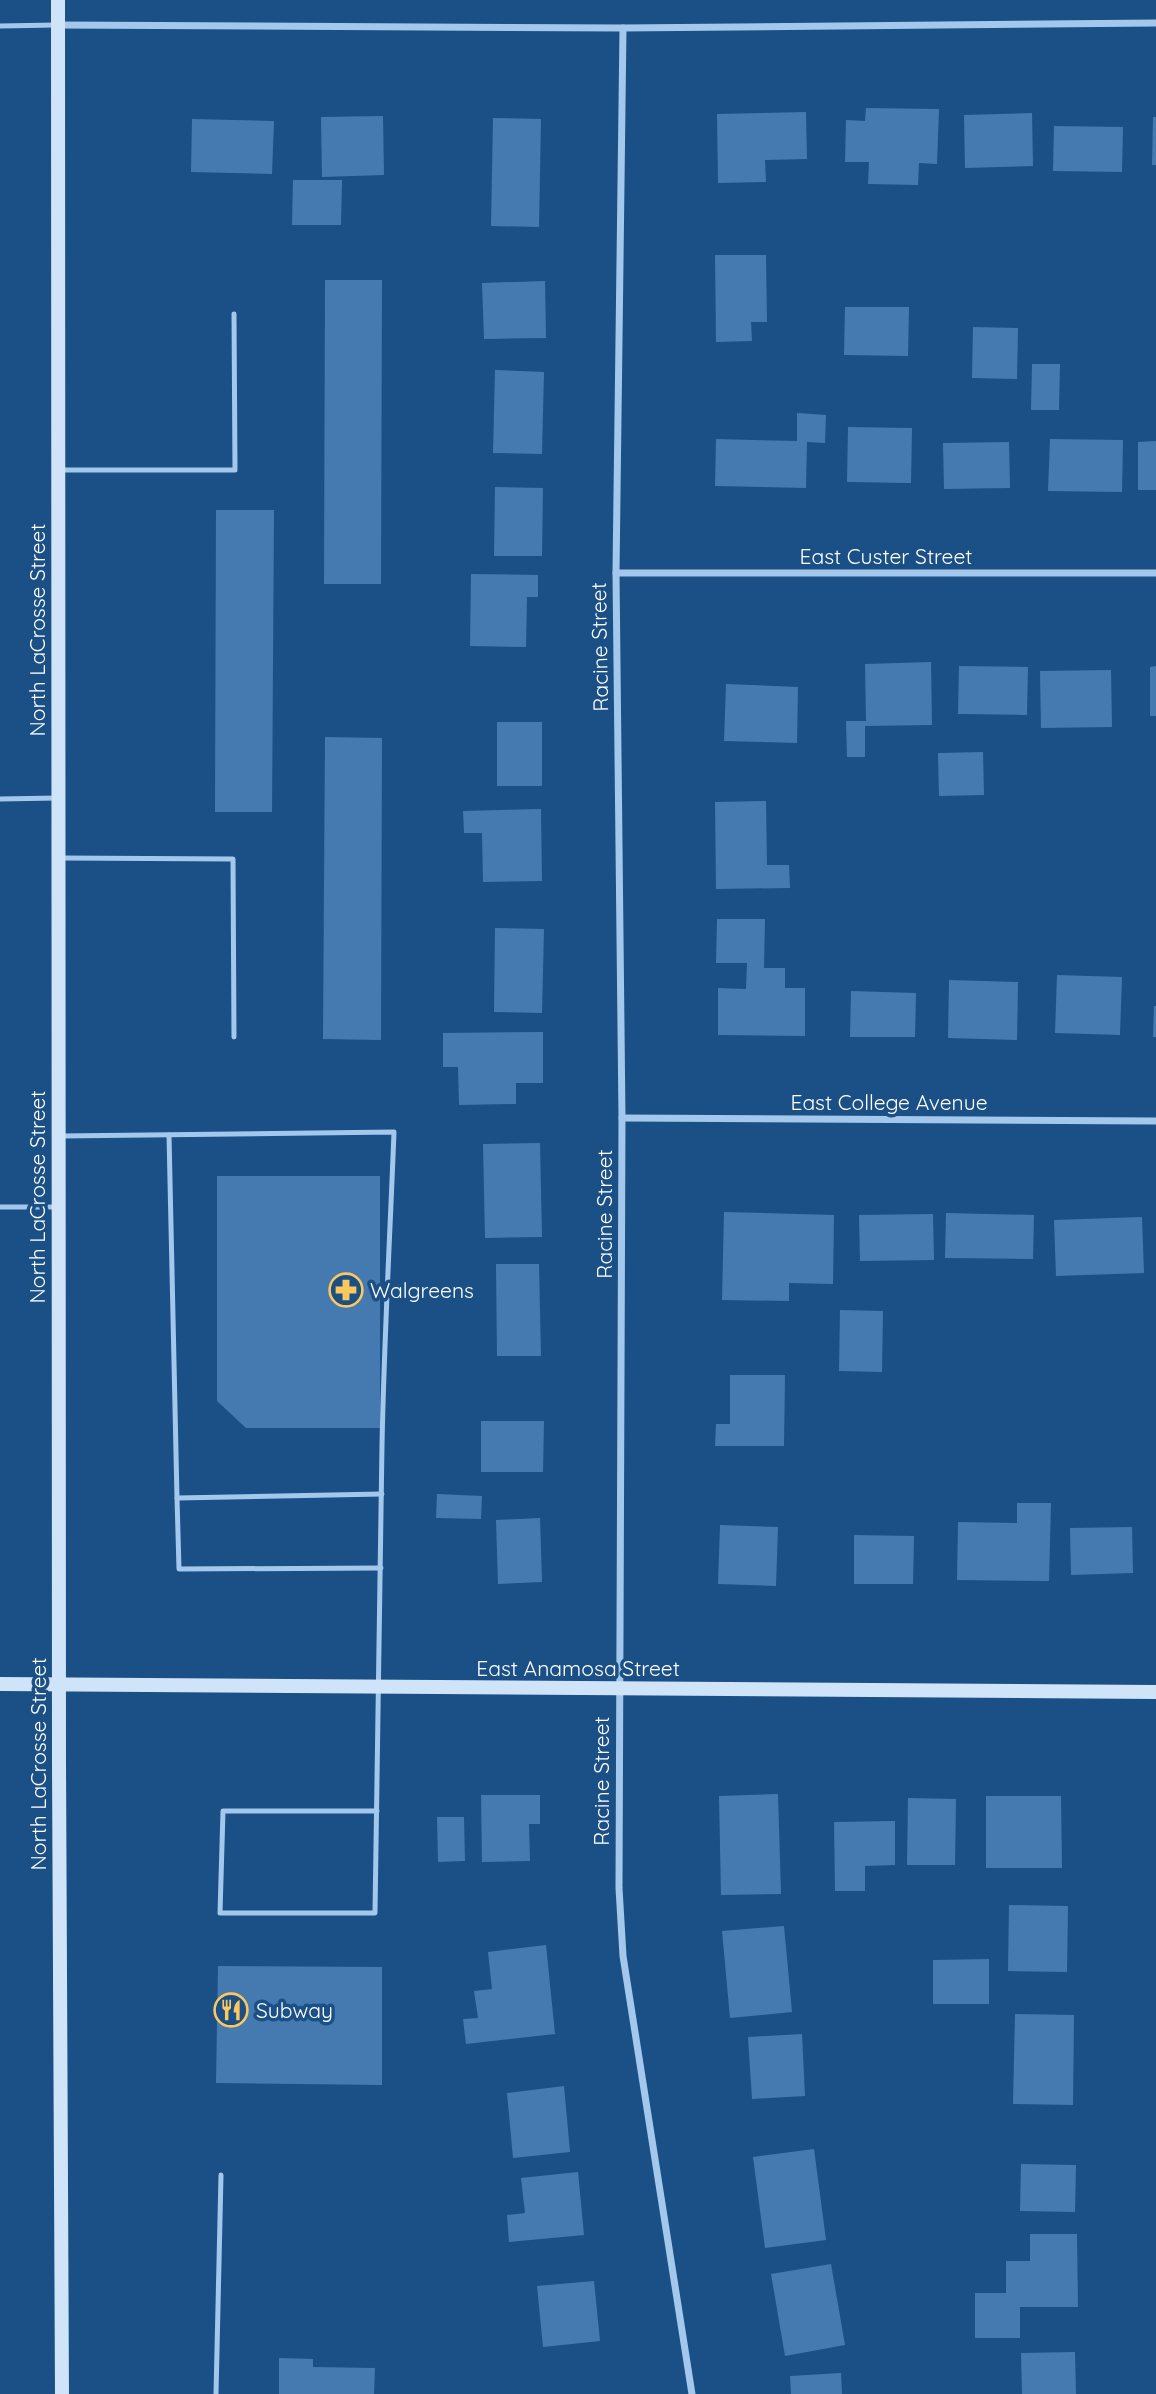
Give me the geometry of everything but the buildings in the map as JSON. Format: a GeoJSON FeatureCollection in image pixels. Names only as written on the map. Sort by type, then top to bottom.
{"type":"FeatureCollection","features":[{"type":"Feature","properties":{"kind":"main road","name":"North LaCrosse Street"},"geometry":{"type":"LineString","coordinates":[[58,0],[62,2394]]}},
{"type":"Feature","properties":{"kind":"main road","name":"East Anamosa Street"},"geometry":{"type":"LineString","coordinates":[[0,1684],[1156,1692]]}},
{"type":"Feature","properties":{"kind":"street"},"geometry":{"type":"LineString","coordinates":[[58,25],[623,28],[1156,23]]}},
{"type":"Feature","properties":{"kind":"street","name":"Racine Street"},"geometry":{"type":"LineString","coordinates":[[623,28],[616,573],[622,1118],[619,1888],[623,1956],[692,2394]]}},
{"type":"Feature","properties":{"kind":"street","name":"East Custer Street"},"geometry":{"type":"LineString","coordinates":[[616,573],[1156,573]]}},
{"type":"Feature","properties":{"kind":"street","name":"East College Avenue"},"geometry":{"type":"LineString","coordinates":[[622,1118],[1156,1121]]}},
{"type":"Feature","properties":{"kind":"lane"},"geometry":{"type":"LineString","coordinates":[[0,26],[58,25]]}},
{"type":"Feature","properties":{"kind":"lane"},"geometry":{"type":"LineString","coordinates":[[58,470],[235,470],[234,314]]}},
{"type":"Feature","properties":{"kind":"lane"},"geometry":{"type":"LineString","coordinates":[[0,799],[58,798]]}},
{"type":"Feature","properties":{"kind":"lane"},"geometry":{"type":"LineString","coordinates":[[58,858],[233,859],[234,1037]]}},
{"type":"Feature","properties":{"kind":"lane"},"geometry":{"type":"LineString","coordinates":[[58,1136],[394,1132],[382,1494],[380,1687],[375,1913],[220,1913],[223,1811],[377,1811]]}},
{"type":"Feature","properties":{"kind":"lane"},"geometry":{"type":"LineString","coordinates":[[169,1135],[179,1569],[381,1568]]}},
{"type":"Feature","properties":{"kind":"lane"},"geometry":{"type":"LineString","coordinates":[[0,1207],[58,1207]]}},
{"type":"Feature","properties":{"kind":"lane"},"geometry":{"type":"LineString","coordinates":[[177,1498],[382,1494]]}},
{"type":"Feature","properties":{"kind":"lane"},"geometry":{"type":"LineString","coordinates":[[216,2394],[221,2175]]}},
{"type":"Feature","properties":{"kind":"place","name":"Walgreens"},"geometry":{"type":"Point","coordinates":[346,1290]}},
{"type":"Feature","properties":{"kind":"place","name":"Subway"},"geometry":{"type":"Point","coordinates":[231,2010]}}]}
